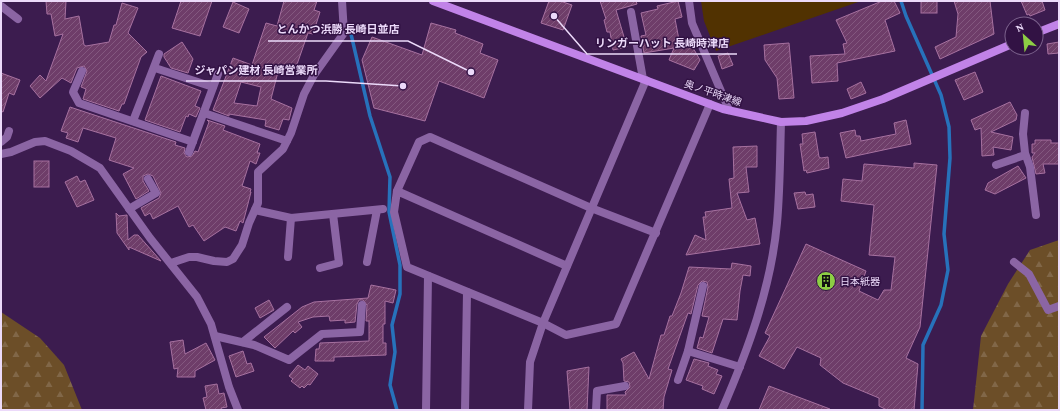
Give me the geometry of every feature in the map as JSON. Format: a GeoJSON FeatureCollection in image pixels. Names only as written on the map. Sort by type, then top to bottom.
{"type":"FeatureCollection","features":[{"type":"Feature","properties":{"kind":"main road","name":"奥ノ平時津線"},"geometry":{"type":"LineString","coordinates":[[433,1],[710,104],[781,122],[806,121],[842,113],[883,99],[1004,47]]}},
{"type":"Feature","properties":{"kind":"main road"},"geometry":{"type":"LineString","coordinates":[[1044,30],[1059,24]]}},
{"type":"Feature","properties":{"kind":"street"},"geometry":{"type":"LineString","coordinates":[[171,263],[196,256],[214,261],[227,262],[233,259],[242,245],[258,203],[258,172],[283,149],[304,94],[314,75],[344,33],[342,1]]}},
{"type":"Feature","properties":{"kind":"street"},"geometry":{"type":"LineString","coordinates":[[689,1],[692,23],[729,110]]}},
{"type":"Feature","properties":{"kind":"street"},"geometry":{"type":"LineString","coordinates":[[1,6],[18,19]]}},
{"type":"Feature","properties":{"kind":"street"},"geometry":{"type":"LineString","coordinates":[[528,410],[530,362],[543,323],[645,79],[631,12]]}},
{"type":"Feature","properties":{"kind":"street"},"geometry":{"type":"LineString","coordinates":[[133,121],[155,68],[159,54]]}},
{"type":"Feature","properties":{"kind":"street"},"geometry":{"type":"LineString","coordinates":[[155,68],[213,87]]}},
{"type":"Feature","properties":{"kind":"street"},"geometry":{"type":"LineString","coordinates":[[82,71],[73,92],[79,102],[193,142]]}},
{"type":"Feature","properties":{"kind":"street"},"geometry":{"type":"LineString","coordinates":[[189,152],[218,74]]}},
{"type":"Feature","properties":{"kind":"street"},"geometry":{"type":"LineString","coordinates":[[656,233],[591,208],[430,137],[419,142],[397,191],[394,212],[407,267],[543,323],[566,335],[616,324],[656,233],[710,104]]}},
{"type":"Feature","properties":{"kind":"street"},"geometry":{"type":"LineString","coordinates":[[204,113],[287,141]]}},
{"type":"Feature","properties":{"kind":"street"},"geometry":{"type":"LineString","coordinates":[[1025,113],[1023,134],[1025,155],[1030,167],[1036,215]]}},
{"type":"Feature","properties":{"kind":"street"},"geometry":{"type":"LineString","coordinates":[[722,410],[740,367],[767,280],[777,224],[781,122]]}},
{"type":"Feature","properties":{"kind":"street"},"geometry":{"type":"LineString","coordinates":[[1,142],[7,137],[9,131]]}},
{"type":"Feature","properties":{"kind":"street"},"geometry":{"type":"LineString","coordinates":[[1,154],[11,152],[35,142],[45,141],[71,151],[100,168],[129,210],[197,297],[211,324],[229,387],[238,410]]}},
{"type":"Feature","properties":{"kind":"street"},"geometry":{"type":"LineString","coordinates":[[996,165],[1025,155]]}},
{"type":"Feature","properties":{"kind":"street"},"geometry":{"type":"LineString","coordinates":[[129,210],[156,193],[148,179]]}},
{"type":"Feature","properties":{"kind":"street"},"geometry":{"type":"LineString","coordinates":[[397,191],[567,266]]}},
{"type":"Feature","properties":{"kind":"street"},"geometry":{"type":"LineString","coordinates":[[255,210],[291,218],[380,210],[367,262]]}},
{"type":"Feature","properties":{"kind":"street"},"geometry":{"type":"LineString","coordinates":[[320,268],[339,263],[334,214]]}},
{"type":"Feature","properties":{"kind":"street"},"geometry":{"type":"LineString","coordinates":[[288,257],[291,218]]}},
{"type":"Feature","properties":{"kind":"street"},"geometry":{"type":"LineString","coordinates":[[1014,262],[1029,274],[1048,310],[1059,306]]}},
{"type":"Feature","properties":{"kind":"street"},"geometry":{"type":"LineString","coordinates":[[426,410],[428,276]]}},
{"type":"Feature","properties":{"kind":"street"},"geometry":{"type":"LineString","coordinates":[[678,380],[688,352],[703,286]]}},
{"type":"Feature","properties":{"kind":"street"},"geometry":{"type":"LineString","coordinates":[[465,410],[467,292]]}},
{"type":"Feature","properties":{"kind":"street"},"geometry":{"type":"LineString","coordinates":[[215,336],[254,345],[289,360],[322,334],[360,332],[362,305]]}},
{"type":"Feature","properties":{"kind":"street"},"geometry":{"type":"LineString","coordinates":[[243,342],[287,307]]}},
{"type":"Feature","properties":{"kind":"street"},"geometry":{"type":"LineString","coordinates":[[688,352],[740,367]]}},
{"type":"Feature","properties":{"kind":"street"},"geometry":{"type":"LineString","coordinates":[[596,410],[597,391],[625,386]]}},
{"type":"Feature","properties":{"kind":"green space"},"geometry":{"type":"Polygon","coordinates":[[[1059,240],[1059,410],[973,410],[981,336],[1008,284],[1030,250],[1059,240]]]}},
{"type":"Feature","properties":{"kind":"green space"},"geometry":{"type":"Polygon","coordinates":[[[1,312],[40,338],[64,365],[82,410],[1,410],[1,312]]]}},
{"type":"Feature","properties":{"kind":"shaded area"},"geometry":{"type":"Polygon","coordinates":[[[701,1],[861,1],[716,51],[704,21],[701,1]]]}},
{"type":"Feature","properties":{"kind":"building"},"geometry":{"type":"Polygon","coordinates":[[[46,1],[66,1],[65,19],[79,16],[84,45],[86,46],[109,42],[114,25],[116,25],[122,3],[138,8],[128,33],[147,52],[141,57],[124,104],[122,104],[119,111],[83,99],[86,89],[81,87],[87,71],[84,66],[77,68],[71,83],[62,78],[40,98],[30,86],[40,75],[46,81],[63,34],[55,36],[51,14],[47,14],[46,1]]]}},
{"type":"Feature","properties":{"kind":"building"},"geometry":{"type":"Polygon","coordinates":[[[181,1],[212,1],[200,36],[172,28],[181,1]]]}},
{"type":"Feature","properties":{"kind":"building"},"geometry":{"type":"Polygon","coordinates":[[[284,1],[317,1],[314,10],[320,12],[313,34],[308,33],[295,70],[280,64],[271,99],[292,108],[289,120],[283,119],[279,130],[265,126],[266,120],[229,114],[229,116],[213,110],[233,58],[252,65],[266,23],[277,26],[284,1]],[[241,82],[234,103],[257,106],[261,87],[241,82]]]}},
{"type":"Feature","properties":{"kind":"building"},"geometry":{"type":"Polygon","coordinates":[[[549,1],[560,1],[572,5],[563,30],[541,23],[549,1]]]}},
{"type":"Feature","properties":{"kind":"building"},"geometry":{"type":"Polygon","coordinates":[[[600,1],[636,1],[637,4],[616,10],[627,47],[613,50],[610,32],[607,32],[604,20],[606,19],[600,1]]]}},
{"type":"Feature","properties":{"kind":"building"},"geometry":{"type":"Polygon","coordinates":[[[678,1],[682,17],[675,19],[680,45],[688,39],[700,60],[694,70],[669,60],[674,48],[644,53],[641,36],[646,35],[641,13],[658,9],[657,6],[678,1]]]}},
{"type":"Feature","properties":{"kind":"building"},"geometry":{"type":"Polygon","coordinates":[[[882,1],[894,1],[900,13],[885,20],[895,51],[837,63],[838,81],[812,83],[810,56],[845,54],[843,44],[847,43],[836,20],[882,1]]]}},
{"type":"Feature","properties":{"kind":"building"},"geometry":{"type":"Polygon","coordinates":[[[921,1],[937,1],[937,13],[921,13],[921,1]]]}},
{"type":"Feature","properties":{"kind":"building"},"geometry":{"type":"Polygon","coordinates":[[[954,1],[990,1],[994,34],[940,59],[935,47],[956,37],[958,14],[954,1]]]}},
{"type":"Feature","properties":{"kind":"building"},"geometry":{"type":"Polygon","coordinates":[[[1021,1],[1042,1],[1045,10],[1030,16],[1029,14],[1027,15],[1021,1]]]}},
{"type":"Feature","properties":{"kind":"building"},"geometry":{"type":"Polygon","coordinates":[[[233,2],[249,9],[239,33],[223,27],[233,2]]]}},
{"type":"Feature","properties":{"kind":"building"},"geometry":{"type":"Polygon","coordinates":[[[431,23],[456,30],[455,33],[483,44],[480,53],[498,60],[484,98],[439,81],[425,121],[374,108],[362,60],[372,37],[422,55],[431,23]]]}},
{"type":"Feature","properties":{"kind":"building"},"geometry":{"type":"Polygon","coordinates":[[[182,42],[193,59],[188,73],[171,68],[164,57],[164,54],[182,42]]]}},
{"type":"Feature","properties":{"kind":"building"},"geometry":{"type":"Polygon","coordinates":[[[1059,42],[1059,53],[1048,54],[1047,44],[1059,42]]]}},
{"type":"Feature","properties":{"kind":"building"},"geometry":{"type":"Polygon","coordinates":[[[789,43],[794,98],[779,99],[777,78],[765,60],[764,45],[789,43]]]}},
{"type":"Feature","properties":{"kind":"building"},"geometry":{"type":"Polygon","coordinates":[[[728,53],[733,65],[722,69],[718,56],[728,53]]]}},
{"type":"Feature","properties":{"kind":"building"},"geometry":{"type":"Polygon","coordinates":[[[975,72],[983,92],[964,100],[955,80],[975,72]]]}},
{"type":"Feature","properties":{"kind":"building"},"geometry":{"type":"Polygon","coordinates":[[[1,73],[20,80],[14,95],[9,93],[3,112],[1,111],[1,73]]]}},
{"type":"Feature","properties":{"kind":"building"},"geometry":{"type":"Polygon","coordinates":[[[161,76],[201,91],[195,106],[200,108],[196,117],[189,114],[188,117],[186,116],[180,132],[145,120],[161,76]]]}},
{"type":"Feature","properties":{"kind":"building"},"geometry":{"type":"Polygon","coordinates":[[[861,82],[866,93],[851,99],[847,89],[861,82]]]}},
{"type":"Feature","properties":{"kind":"building"},"geometry":{"type":"Polygon","coordinates":[[[1010,102],[1017,115],[1016,120],[991,132],[1013,137],[1011,150],[993,147],[994,155],[982,156],[981,128],[975,130],[971,120],[1010,102]]]}},
{"type":"Feature","properties":{"kind":"building"},"geometry":{"type":"Polygon","coordinates":[[[70,107],[176,142],[175,145],[185,148],[184,153],[187,157],[192,156],[195,151],[198,152],[209,122],[207,120],[225,126],[223,130],[260,144],[257,153],[260,153],[256,164],[250,161],[242,186],[251,189],[243,223],[240,221],[236,231],[225,227],[204,241],[193,225],[189,227],[178,206],[153,219],[150,213],[145,216],[141,208],[159,198],[161,193],[153,176],[148,174],[143,176],[143,181],[149,191],[136,199],[123,174],[134,168],[109,160],[116,138],[83,128],[78,142],[66,138],[68,133],[61,131],[70,107]]]}},
{"type":"Feature","properties":{"kind":"building"},"geometry":{"type":"Polygon","coordinates":[[[906,120],[911,144],[846,158],[840,133],[855,130],[856,136],[860,136],[861,141],[896,134],[894,123],[906,120]]]}},
{"type":"Feature","properties":{"kind":"building"},"geometry":{"type":"Polygon","coordinates":[[[815,132],[819,157],[828,157],[829,168],[807,173],[806,170],[804,171],[800,144],[803,144],[802,134],[815,132]]]}},
{"type":"Feature","properties":{"kind":"building"},"geometry":{"type":"Polygon","coordinates":[[[1035,140],[1051,140],[1051,143],[1059,143],[1059,164],[1043,164],[1045,173],[1036,174],[1032,157],[1035,153],[1032,153],[1032,144],[1035,144],[1035,140]]]}},
{"type":"Feature","properties":{"kind":"building"},"geometry":{"type":"Polygon","coordinates":[[[757,146],[757,167],[746,167],[749,192],[737,193],[747,220],[755,218],[760,244],[686,255],[695,235],[706,240],[703,217],[706,217],[705,212],[732,208],[729,179],[734,178],[733,147],[757,146]]]}},
{"type":"Feature","properties":{"kind":"building"},"geometry":{"type":"Polygon","coordinates":[[[34,161],[49,161],[49,187],[34,187],[34,161]]]}},
{"type":"Feature","properties":{"kind":"building","name":"日本紙器"},"geometry":{"type":"Polygon","coordinates":[[[914,163],[937,165],[920,327],[906,358],[918,364],[914,410],[887,410],[879,406],[879,398],[843,383],[820,365],[821,358],[797,347],[784,369],[759,356],[770,336],[765,333],[806,244],[866,271],[859,291],[878,300],[884,290],[891,290],[895,257],[869,255],[874,205],[841,201],[843,179],[862,181],[864,164],[914,168],[914,163]]]}},
{"type":"Feature","properties":{"kind":"building"},"geometry":{"type":"Polygon","coordinates":[[[1018,166],[1026,178],[995,194],[985,190],[988,183],[1018,166]]]}},
{"type":"Feature","properties":{"kind":"building"},"geometry":{"type":"Polygon","coordinates":[[[77,176],[80,182],[85,180],[94,200],[77,207],[65,182],[77,176]]]}},
{"type":"Feature","properties":{"kind":"building"},"geometry":{"type":"Polygon","coordinates":[[[805,192],[806,195],[813,194],[815,207],[798,209],[794,193],[805,192]]]}},
{"type":"Feature","properties":{"kind":"building"},"geometry":{"type":"Polygon","coordinates":[[[116,213],[119,216],[127,215],[128,240],[134,235],[138,235],[161,261],[129,247],[129,250],[117,233],[116,213]]]}},
{"type":"Feature","properties":{"kind":"building"},"geometry":{"type":"Polygon","coordinates":[[[732,263],[751,266],[750,276],[743,275],[737,320],[723,319],[712,353],[697,348],[700,337],[703,338],[709,317],[702,316],[708,287],[707,282],[702,281],[698,285],[691,314],[688,313],[668,369],[672,370],[664,397],[663,410],[607,410],[607,395],[626,395],[625,392],[630,387],[629,382],[624,381],[623,363],[621,359],[634,352],[649,379],[661,335],[664,335],[670,316],[672,316],[689,267],[731,269],[732,263]]]}},
{"type":"Feature","properties":{"kind":"building"},"geometry":{"type":"Polygon","coordinates":[[[371,285],[396,290],[393,303],[385,301],[383,343],[386,343],[386,355],[334,357],[334,361],[315,361],[316,349],[319,349],[320,343],[369,341],[369,321],[366,321],[367,305],[363,300],[359,300],[357,304],[355,322],[345,323],[345,320],[330,321],[329,316],[313,317],[298,322],[302,327],[295,333],[293,331],[275,348],[264,337],[302,307],[314,302],[368,298],[371,285]]]}},
{"type":"Feature","properties":{"kind":"building"},"geometry":{"type":"Polygon","coordinates":[[[269,300],[274,310],[260,318],[255,308],[269,300]]]}},
{"type":"Feature","properties":{"kind":"building"},"geometry":{"type":"Polygon","coordinates":[[[183,340],[185,354],[206,343],[215,360],[195,371],[195,377],[177,377],[178,368],[174,369],[170,342],[183,340]]]}},
{"type":"Feature","properties":{"kind":"building"},"geometry":{"type":"Polygon","coordinates":[[[243,351],[247,364],[251,363],[254,371],[236,377],[229,356],[243,351]]]}},
{"type":"Feature","properties":{"kind":"building"},"geometry":{"type":"Polygon","coordinates":[[[694,359],[709,363],[708,366],[718,370],[716,374],[722,376],[714,394],[702,389],[703,386],[686,380],[694,359]]]}},
{"type":"Feature","properties":{"kind":"building"},"geometry":{"type":"Polygon","coordinates":[[[298,365],[305,370],[308,366],[318,374],[310,385],[308,384],[304,388],[302,386],[300,388],[291,381],[293,379],[289,376],[298,365]]]}},
{"type":"Feature","properties":{"kind":"building"},"geometry":{"type":"Polygon","coordinates":[[[589,367],[587,410],[570,410],[567,371],[589,367]]]}},
{"type":"Feature","properties":{"kind":"building"},"geometry":{"type":"Polygon","coordinates":[[[217,384],[219,394],[224,393],[227,407],[221,408],[222,410],[206,410],[203,398],[207,397],[205,386],[217,384]]]}},
{"type":"Feature","properties":{"kind":"building"},"geometry":{"type":"Polygon","coordinates":[[[769,386],[830,409],[830,410],[759,410],[769,386]]]}},
{"type":"Feature","properties":{"kind":"waterway"},"geometry":{"type":"LineString","coordinates":[[901,1],[906,16],[941,95],[949,127],[950,158],[944,234],[948,270],[941,305],[923,345],[922,410]]}},
{"type":"Feature","properties":{"kind":"waterway"},"geometry":{"type":"LineString","coordinates":[[351,34],[370,116],[390,177],[389,212],[400,265],[400,294],[392,325],[395,352],[390,385],[397,410]]}},
{"type":"Feature","properties":{"kind":"place","name":"リンガーハット 長崎時津店"},"geometry":{"type":"Point","coordinates":[554,16]}},
{"type":"Feature","properties":{"kind":"place","name":"とんかつ浜勝 長崎日並店"},"geometry":{"type":"Point","coordinates":[471,72]}},
{"type":"Feature","properties":{"kind":"place","name":"ジャパン建材 長崎営業所"},"geometry":{"type":"Point","coordinates":[403,86]}},
{"type":"Feature","properties":{"kind":"place","name":"日本紙器"},"geometry":{"type":"Point","coordinates":[826,281]}}]}
